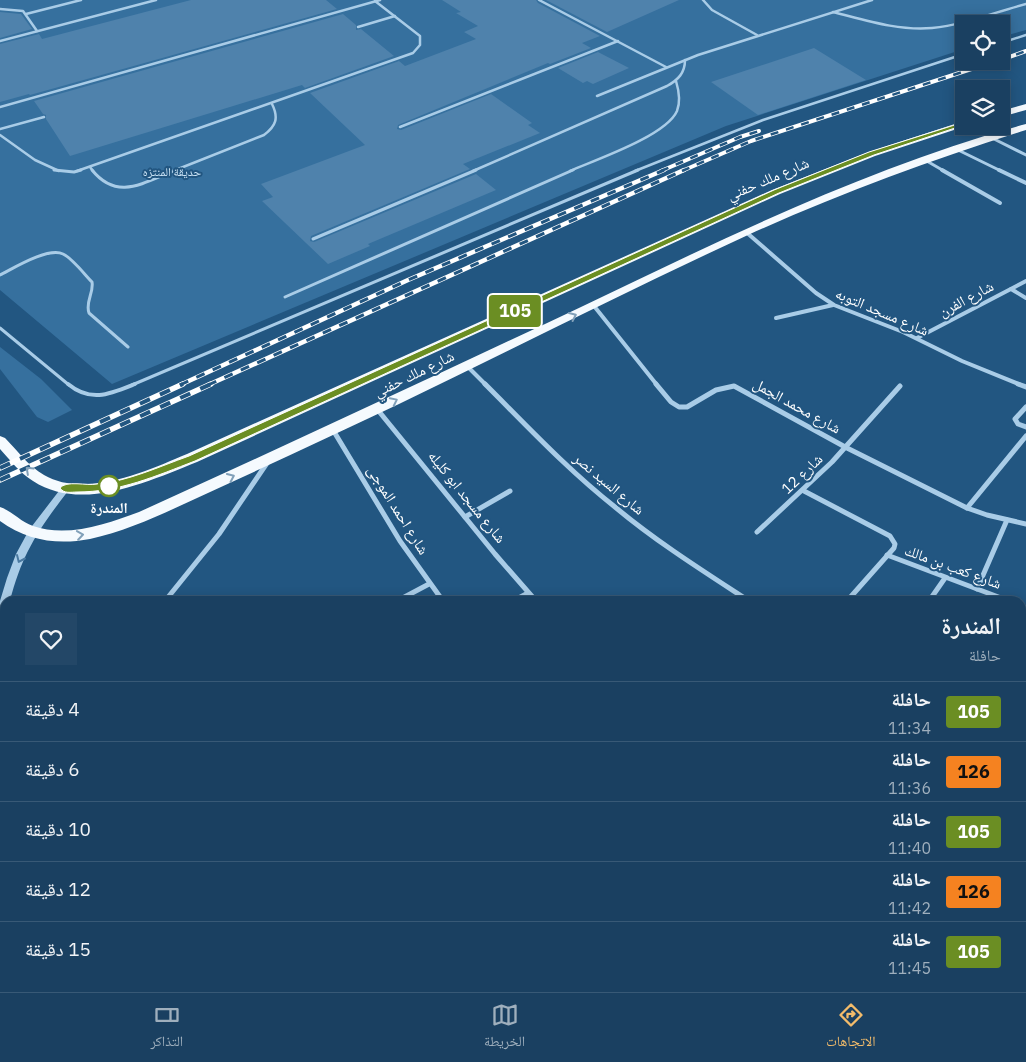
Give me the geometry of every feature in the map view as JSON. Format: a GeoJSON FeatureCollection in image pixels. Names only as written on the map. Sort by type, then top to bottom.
{"type":"FeatureCollection","features":[{"type":"Feature","properties":{"kind":"highway"},"geometry":{"type":"LineString","coordinates":[[1010,111],[1026,107]]}},
{"type":"Feature","properties":{"kind":"highway","name":"شارع ملك حفني"},"geometry":{"type":"LineString","coordinates":[[0,440],[39,479],[65,488],[95,488],[128,483],[184,462],[776,192],[872,154],[955,127]]}},
{"type":"Feature","properties":{"kind":"highway","name":"شارع ملك حفني"},"geometry":{"type":"LineString","coordinates":[[0,513],[10,523],[32,534],[58,538],[116,527],[333,430],[746,232],[925,160],[1026,127]]}},
{"type":"Feature","properties":{"kind":"street"},"geometry":{"type":"LineString","coordinates":[[992,137],[1026,155]]}},
{"type":"Feature","properties":{"kind":"street"},"geometry":{"type":"LineString","coordinates":[[956,149],[1026,183]]}},
{"type":"Feature","properties":{"kind":"street"},"geometry":{"type":"LineString","coordinates":[[925,160],[1000,203]]}},
{"type":"Feature","properties":{"kind":"street","name":"شارع مسجد التوبه"},"geometry":{"type":"LineString","coordinates":[[746,232],[816,293],[834,305],[917,338],[962,361],[1026,387]]}},
{"type":"Feature","properties":{"kind":"street","name":"شارع الفرن"},"geometry":{"type":"LineString","coordinates":[[917,338],[1026,281]]}},
{"type":"Feature","properties":{"kind":"street"},"geometry":{"type":"LineString","coordinates":[[1010,289],[1026,298]]}},
{"type":"Feature","properties":{"kind":"street"},"geometry":{"type":"LineString","coordinates":[[776,318],[834,305]]}},
{"type":"Feature","properties":{"kind":"street","name":"شارع محمد الجمل"},"geometry":{"type":"LineString","coordinates":[[594,306],[677,407],[686,408],[693,406],[717,388],[725,385],[734,386],[846,448],[967,508],[1026,524]]}},
{"type":"Feature","properties":{"kind":"street","name":"شارع السيد نصر"},"geometry":{"type":"LineString","coordinates":[[468,366],[545,444],[613,506],[654,537],[742,596]]}},
{"type":"Feature","properties":{"kind":"street","name":"شارع 12"},"geometry":{"type":"LineString","coordinates":[[757,532],[804,491],[846,448],[900,386]]}},
{"type":"Feature","properties":{"kind":"street"},"geometry":{"type":"LineString","coordinates":[[1026,407],[1015,419],[1018,424],[1026,427]]}},
{"type":"Feature","properties":{"kind":"street","name":"شارع مسجد ابو كليله"},"geometry":{"type":"LineString","coordinates":[[377,409],[531,596]]}},
{"type":"Feature","properties":{"kind":"street","name":"شارع احمد الموجى"},"geometry":{"type":"LineString","coordinates":[[333,430],[400,541],[439,596]]}},
{"type":"Feature","properties":{"kind":"street"},"geometry":{"type":"LineString","coordinates":[[967,508],[1026,436]]}},
{"type":"Feature","properties":{"kind":"street"},"geometry":{"type":"LineString","coordinates":[[169,596],[249,495],[268,460]]}},
{"type":"Feature","properties":{"kind":"street"},"geometry":{"type":"LineString","coordinates":[[6,596],[18,562],[32,534],[65,488]]}},
{"type":"Feature","properties":{"kind":"street"},"geometry":{"type":"LineString","coordinates":[[465,517],[510,491]]}},
{"type":"Feature","properties":{"kind":"street"},"geometry":{"type":"LineString","coordinates":[[804,491],[890,536],[895,544],[894,548],[851,596]]}},
{"type":"Feature","properties":{"kind":"street"},"geometry":{"type":"LineString","coordinates":[[977,589],[1007,520]]}},
{"type":"Feature","properties":{"kind":"street","name":"شارع كعب بن مالك"},"geometry":{"type":"LineString","coordinates":[[887,556],[996,596]]}},
{"type":"Feature","properties":{"kind":"street"},"geometry":{"type":"LineString","coordinates":[[932,596],[945,578]]}},
{"type":"Feature","properties":{"kind":"street"},"geometry":{"type":"LineString","coordinates":[[407,596],[430,584]]}},
{"type":"Feature","properties":{"kind":"street"},"geometry":{"type":"LineString","coordinates":[[522,596],[528,593]]}},
{"type":"Feature","properties":{"kind":"lane"},"geometry":{"type":"LineString","coordinates":[[26,14],[81,0]]}},
{"type":"Feature","properties":{"kind":"lane"},"geometry":{"type":"LineString","coordinates":[[0,41],[156,0]]}},
{"type":"Feature","properties":{"kind":"lane"},"geometry":{"type":"LineString","coordinates":[[0,106],[380,0]]}},
{"type":"Feature","properties":{"kind":"lane"},"geometry":{"type":"LineString","coordinates":[[539,0],[666,67]]}},
{"type":"Feature","properties":{"kind":"lane"},"geometry":{"type":"LineString","coordinates":[[703,0],[712,10],[757,35]]}},
{"type":"Feature","properties":{"kind":"lane"},"geometry":{"type":"LineString","coordinates":[[598,96],[685,60],[757,35],[872,0]]}},
{"type":"Feature","properties":{"kind":"lane"},"geometry":{"type":"LineString","coordinates":[[0,135],[50,170],[65,173],[90,167],[412,53],[420,45],[420,36],[375,1]]}},
{"type":"Feature","properties":{"kind":"lane"},"geometry":{"type":"LineString","coordinates":[[832,12],[901,26],[926,28],[941,27],[1026,4]]}},
{"type":"Feature","properties":{"kind":"lane"},"geometry":{"type":"LineString","coordinates":[[0,9],[20,10],[26,14],[37,31]]}},
{"type":"Feature","properties":{"kind":"lane"},"geometry":{"type":"LineString","coordinates":[[358,27],[395,16]]}},
{"type":"Feature","properties":{"kind":"lane"},"geometry":{"type":"LineString","coordinates":[[1010,39],[1026,35]]}},
{"type":"Feature","properties":{"kind":"lane"},"geometry":{"type":"LineString","coordinates":[[400,127],[618,41]]}},
{"type":"Feature","properties":{"kind":"lane"},"geometry":{"type":"LineString","coordinates":[[0,328],[74,389],[83,394],[95,396],[109,395],[673,155],[764,120],[955,57]]}},
{"type":"Feature","properties":{"kind":"lane"},"geometry":{"type":"LineString","coordinates":[[313,238],[443,185],[631,103],[676,81],[685,68],[685,60]]}},
{"type":"Feature","properties":{"kind":"lane"},"geometry":{"type":"LineString","coordinates":[[285,297],[652,135],[664,128],[673,119],[678,109],[680,99],[676,81]]}},
{"type":"Feature","properties":{"kind":"lane"},"geometry":{"type":"LineString","coordinates":[[90,167],[106,185],[123,188],[137,185],[264,135],[277,121],[278,117],[272,104]]}},
{"type":"Feature","properties":{"kind":"lane"},"geometry":{"type":"LineString","coordinates":[[0,129],[44,117]]}},
{"type":"Feature","properties":{"kind":"lane"},"geometry":{"type":"LineString","coordinates":[[0,275],[46,254],[58,252],[64,254],[92,282],[94,288],[87,305],[89,313],[128,347]]}},
{"type":"Feature","properties":{"kind":"green space","name":"حديقة المنتزه"},"geometry":{"type":"Polygon","coordinates":[[[0,0],[1026,0],[1026,30],[1010,34],[1010,15],[955,15],[955,52],[726,126],[112,384],[0,290],[0,0]]]}},
{"type":"Feature","properties":{"kind":"green space"},"geometry":{"type":"Polygon","coordinates":[[[0,347],[41,379],[72,410],[48,422],[37,417],[0,369],[0,347]]]}},
{"type":"Feature","properties":{"kind":"building"},"geometry":{"type":"Polygon","coordinates":[[[191,0],[326,0],[337,9],[0,102],[0,44],[39,34],[42,39],[191,0]]]}},
{"type":"Feature","properties":{"kind":"building"},"geometry":{"type":"Polygon","coordinates":[[[442,0],[536,0],[538,3],[600,36],[582,43],[591,48],[550,64],[548,63],[398,125],[397,129],[401,130],[491,94],[532,123],[528,125],[540,133],[463,164],[470,169],[311,236],[310,241],[314,242],[476,174],[496,190],[368,244],[370,246],[328,264],[262,201],[273,197],[261,184],[365,145],[310,93],[399,61],[405,66],[476,39],[464,32],[478,26],[456,13],[461,12],[442,0]]]}},
{"type":"Feature","properties":{"kind":"building"},"geometry":{"type":"Polygon","coordinates":[[[546,0],[679,0],[607,32],[546,0]]]}},
{"type":"Feature","properties":{"kind":"building"},"geometry":{"type":"Polygon","coordinates":[[[0,12],[21,14],[32,29],[0,38],[0,12]]]}},
{"type":"Feature","properties":{"kind":"building"},"geometry":{"type":"Polygon","coordinates":[[[343,14],[356,25],[356,30],[361,29],[394,56],[305,88],[302,85],[70,156],[46,119],[46,115],[43,114],[34,101],[343,14]]]}},
{"type":"Feature","properties":{"kind":"building"},"geometry":{"type":"Polygon","coordinates":[[[814,48],[866,80],[758,115],[711,82],[814,48]]]}},
{"type":"Feature","properties":{"kind":"building"},"geometry":{"type":"Polygon","coordinates":[[[598,52],[629,68],[593,84],[587,81],[583,83],[558,68],[598,52]]]}},
{"type":"Feature","properties":{"kind":"railway"},"geometry":{"type":"LineString","coordinates":[[1010,57],[1026,51]]}},
{"type":"Feature","properties":{"kind":"railway"},"geometry":{"type":"LineString","coordinates":[[682,171],[751,141],[968,70]]}},
{"type":"Feature","properties":{"kind":"railway"},"geometry":{"type":"LineString","coordinates":[[661,171],[740,137],[759,131]]}},
{"type":"Feature","properties":{"kind":"railway"},"geometry":{"type":"LineString","coordinates":[[180,385],[408,280],[664,170]]}},
{"type":"Feature","properties":{"kind":"railway"},"geometry":{"type":"LineString","coordinates":[[208,385],[684,170]]}},
{"type":"Feature","properties":{"kind":"railway"},"geometry":{"type":"LineString","coordinates":[[0,468],[183,384]]}},
{"type":"Feature","properties":{"kind":"railway"},"geometry":{"type":"LineString","coordinates":[[0,480],[211,384]]}},
{"type":"Feature","properties":{"kind":"bus line","name":"105"},"geometry":{"type":"LineString","coordinates":[[65,488],[95,488],[128,483],[158,472],[776,192],[872,154],[955,127]]}},
{"type":"Feature","properties":{"kind":"place","name":"المندرة"},"geometry":{"type":"Point","coordinates":[109,486]}}]}
